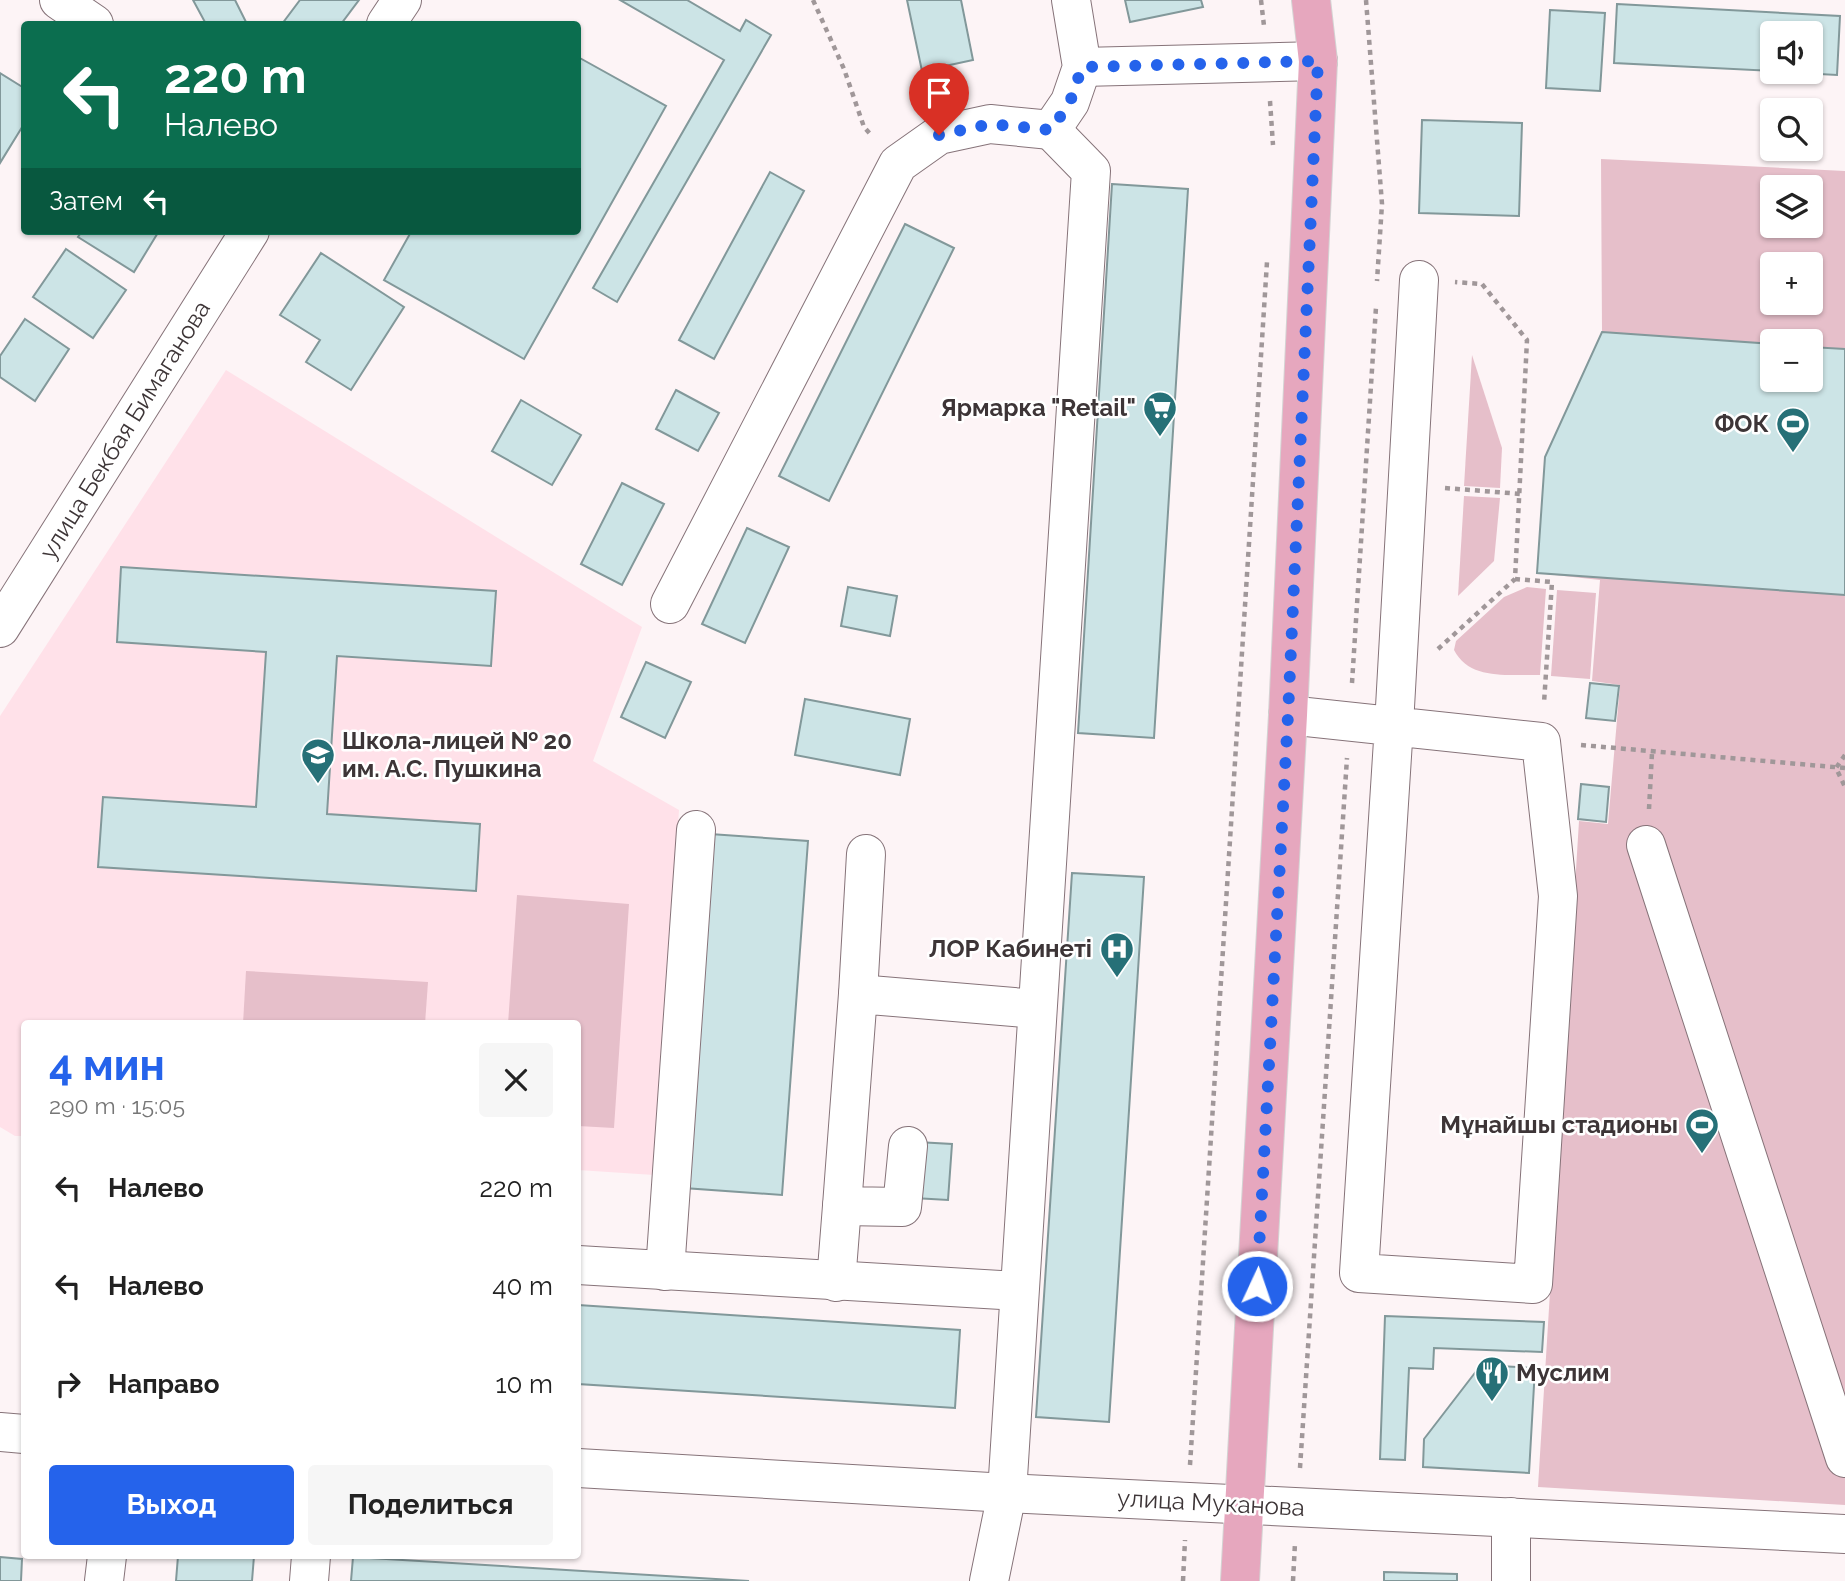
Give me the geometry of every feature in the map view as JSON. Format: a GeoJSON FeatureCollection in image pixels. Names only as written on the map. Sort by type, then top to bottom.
{"type":"FeatureCollection","features":[{"type":"Feature","properties":{"kind":"main road"},"geometry":{"type":"LineString","coordinates":[[1240,1581],[1288,715],[1318,61],[1311,0]]}},
{"type":"Feature","properties":{"kind":"street"},"geometry":{"type":"LineString","coordinates":[[59,0],[90,21]]}},
{"type":"Feature","properties":{"kind":"street"},"geometry":{"type":"LineString","coordinates":[[388,21],[402,0]]}},
{"type":"Feature","properties":{"kind":"street"},"geometry":{"type":"LineString","coordinates":[[1051,130],[1070,102],[1082,67],[1071,0]]}},
{"type":"Feature","properties":{"kind":"street"},"geometry":{"type":"LineString","coordinates":[[1082,67],[1318,61]]}},
{"type":"Feature","properties":{"kind":"street"},"geometry":{"type":"LineString","coordinates":[[670,604],[898,164],[939,135],[952,132],[990,124],[1051,130],[1091,171],[1007,1493],[989,1581]]}},
{"type":"Feature","properties":{"kind":"street","name":"улица Бекбая Бимаганова"},"geometry":{"type":"LineString","coordinates":[[0,628],[247,235]]}},
{"type":"Feature","properties":{"kind":"street"},"geometry":{"type":"LineString","coordinates":[[1288,715],[1349,721],[1395,706],[1541,742],[1558,896],[1533,1284],[1359,1273],[1395,706],[1419,279]]}},
{"type":"Feature","properties":{"kind":"street"},"geometry":{"type":"LineString","coordinates":[[665,1271],[696,830]]}},
{"type":"Feature","properties":{"kind":"street"},"geometry":{"type":"LineString","coordinates":[[1646,845],[1844,1452]]}},
{"type":"Feature","properties":{"kind":"street"},"geometry":{"type":"LineString","coordinates":[[836,1282],[866,854]]}},
{"type":"Feature","properties":{"kind":"street"},"geometry":{"type":"LineString","coordinates":[[858,994],[1037,1009]]}},
{"type":"Feature","properties":{"kind":"street"},"geometry":{"type":"LineString","coordinates":[[842,1206],[902,1208],[908,1146]]}},
{"type":"Feature","properties":{"kind":"street"},"geometry":{"type":"LineString","coordinates":[[581,1265],[1019,1291]]}},
{"type":"Feature","properties":{"kind":"street"},"geometry":{"type":"LineString","coordinates":[[0,1432],[21,1434]]}},
{"type":"Feature","properties":{"kind":"street","name":"улица Муканова"},"geometry":{"type":"LineString","coordinates":[[581,1468],[1007,1493],[1845,1534]]}},
{"type":"Feature","properties":{"kind":"street"},"geometry":{"type":"LineString","coordinates":[[1511,1517],[1511,1581]]}},
{"type":"Feature","properties":{"kind":"street"},"geometry":{"type":"LineString","coordinates":[[104,1581],[107,1559]]}},
{"type":"Feature","properties":{"kind":"street"},"geometry":{"type":"LineString","coordinates":[[309,1581],[311,1559]]}},
{"type":"Feature","properties":{"kind":"path"},"geometry":{"type":"LineString","coordinates":[[813,0],[844,69],[864,127],[898,164]]}},
{"type":"Feature","properties":{"kind":"path"},"geometry":{"type":"LineString","coordinates":[[1261,0],[1268,63],[1273,159]]}},
{"type":"Feature","properties":{"kind":"path"},"geometry":{"type":"LineString","coordinates":[[1366,0],[1382,204],[1377,285]]}},
{"type":"Feature","properties":{"kind":"path"},"geometry":{"type":"LineString","coordinates":[[1183,1581],[1267,256]]}},
{"type":"Feature","properties":{"kind":"path"},"geometry":{"type":"LineString","coordinates":[[1395,706],[1515,579],[1521,494],[1527,340],[1482,284],[1419,279]]}},
{"type":"Feature","properties":{"kind":"path"},"geometry":{"type":"LineString","coordinates":[[1293,1581],[1376,299]]}},
{"type":"Feature","properties":{"kind":"path"},"geometry":{"type":"LineString","coordinates":[[1407,485],[1521,494]]}},
{"type":"Feature","properties":{"kind":"path"},"geometry":{"type":"LineString","coordinates":[[1515,579],[1552,582],[1541,742],[1845,768]]}},
{"type":"Feature","properties":{"kind":"path"},"geometry":{"type":"LineString","coordinates":[[1646,845],[1652,753]]}},
{"type":"Feature","properties":{"kind":"path"},"geometry":{"type":"LineString","coordinates":[[1836,768],[1845,755]]}},
{"type":"Feature","properties":{"kind":"path"},"geometry":{"type":"LineString","coordinates":[[1836,768],[1845,787]]}},
{"type":"Feature","properties":{"kind":"shaded area","name":"Мұнайшы стадионы"},"geometry":{"type":"Polygon","coordinates":[[[1601,159],[1845,171],[1845,1505],[1538,1487],[1579,821],[1608,824],[1620,685],[1592,681],[1600,580],[1537,573],[1545,457],[1602,332],[1601,159]]]}},
{"type":"Feature","properties":{"kind":"shaded area"},"geometry":{"type":"Polygon","coordinates":[[[1472,355],[1502,448],[1500,488],[1464,486],[1472,355]]]}},
{"type":"Feature","properties":{"kind":"shaded area","name":"Школа-лицей № 20 им. А.С. Пушкина"},"geometry":{"type":"Polygon","coordinates":[[[226,370],[642,627],[593,761],[679,810],[654,1175],[581,1170],[581,1020],[21,1020],[21,1136],[15,1136],[0,1127],[0,716],[226,370]]]}},
{"type":"Feature","properties":{"kind":"shaded area"},"geometry":{"type":"Polygon","coordinates":[[[1464,496],[1500,498],[1494,561],[1458,596],[1464,496]]]}},
{"type":"Feature","properties":{"kind":"shaded area"},"geometry":{"type":"Polygon","coordinates":[[[1527,587],[1546,589],[1540,675],[1491,674],[1470,667],[1461,660],[1454,650],[1456,641],[1504,597],[1527,587]]]}},
{"type":"Feature","properties":{"kind":"shaded area"},"geometry":{"type":"Polygon","coordinates":[[[1557,590],[1596,593],[1590,679],[1551,676],[1557,590]]]}},
{"type":"Feature","properties":{"kind":"shaded area"},"geometry":{"type":"Polygon","coordinates":[[[517,895],[629,904],[614,1128],[581,1126],[581,1020],[508,1020],[517,895]]]}},
{"type":"Feature","properties":{"kind":"shaded area"},"geometry":{"type":"Polygon","coordinates":[[[246,971],[428,982],[425,1020],[243,1020],[246,971]]]}},
{"type":"Feature","properties":{"kind":"building"},"geometry":{"type":"Polygon","coordinates":[[[193,0],[235,0],[246,21],[204,21],[193,0]]]}},
{"type":"Feature","properties":{"kind":"building"},"geometry":{"type":"Polygon","coordinates":[[[300,0],[359,0],[343,21],[284,21],[300,0]]]}},
{"type":"Feature","properties":{"kind":"building"},"geometry":{"type":"Polygon","coordinates":[[[620,0],[687,0],[740,31],[746,20],[771,35],[617,302],[593,288],[724,60],[620,0]]]}},
{"type":"Feature","properties":{"kind":"building"},"geometry":{"type":"Polygon","coordinates":[[[907,0],[961,0],[973,60],[922,71],[907,0]]]}},
{"type":"Feature","properties":{"kind":"building"},"geometry":{"type":"Polygon","coordinates":[[[1125,0],[1201,0],[1203,7],[1130,22],[1125,0]]]}},
{"type":"Feature","properties":{"kind":"building"},"geometry":{"type":"Polygon","coordinates":[[[1617,4],[1840,16],[1837,75],[1823,74],[1823,21],[1760,21],[1760,70],[1614,63],[1617,4]]]}},
{"type":"Feature","properties":{"kind":"building"},"geometry":{"type":"Polygon","coordinates":[[[1550,10],[1605,13],[1600,91],[1546,88],[1550,10]]]}},
{"type":"Feature","properties":{"kind":"building"},"geometry":{"type":"Polygon","coordinates":[[[581,59],[666,106],[524,359],[384,280],[409,235],[581,235],[581,59]]]}},
{"type":"Feature","properties":{"kind":"building"},"geometry":{"type":"Polygon","coordinates":[[[0,73],[21,86],[21,129],[0,163],[0,73]]]}},
{"type":"Feature","properties":{"kind":"building"},"geometry":{"type":"Polygon","coordinates":[[[1422,120],[1522,123],[1519,216],[1419,213],[1422,120]]]}},
{"type":"Feature","properties":{"kind":"building"},"geometry":{"type":"Polygon","coordinates":[[[770,172],[804,191],[714,359],[679,340],[770,172]]]}},
{"type":"Feature","properties":{"kind":"building"},"geometry":{"type":"Polygon","coordinates":[[[1112,184],[1188,189],[1154,738],[1078,733],[1112,184]]]}},
{"type":"Feature","properties":{"kind":"building"},"geometry":{"type":"Polygon","coordinates":[[[905,224],[954,248],[829,501],[779,476],[905,224]]]}},
{"type":"Feature","properties":{"kind":"building"},"geometry":{"type":"Polygon","coordinates":[[[79,235],[157,235],[134,272],[78,237],[79,235]]]}},
{"type":"Feature","properties":{"kind":"building"},"geometry":{"type":"Polygon","coordinates":[[[66,249],[126,290],[93,338],[33,297],[66,249]]]}},
{"type":"Feature","properties":{"kind":"building"},"geometry":{"type":"Polygon","coordinates":[[[321,253],[404,307],[351,390],[306,362],[320,340],[280,315],[321,253]]]}},
{"type":"Feature","properties":{"kind":"building"},"geometry":{"type":"Polygon","coordinates":[[[25,319],[69,349],[35,401],[0,377],[0,356],[25,319]]]}},
{"type":"Feature","properties":{"kind":"building"},"geometry":{"type":"Polygon","coordinates":[[[1602,332],[1760,343],[1760,392],[1823,392],[1823,348],[1845,349],[1845,595],[1537,573],[1545,457],[1602,332]]]}},
{"type":"Feature","properties":{"kind":"building"},"geometry":{"type":"Polygon","coordinates":[[[676,390],[719,413],[698,451],[656,429],[676,390]]]}},
{"type":"Feature","properties":{"kind":"building"},"geometry":{"type":"Polygon","coordinates":[[[521,400],[581,435],[552,485],[492,451],[521,400]]]}},
{"type":"Feature","properties":{"kind":"building"},"geometry":{"type":"Polygon","coordinates":[[[622,483],[664,504],[622,585],[581,564],[622,483]]]}},
{"type":"Feature","properties":{"kind":"building"},"geometry":{"type":"Polygon","coordinates":[[[747,528],[789,547],[745,643],[702,624],[747,528]]]}},
{"type":"Feature","properties":{"kind":"building","name":"Школа-лицей № 20 им. А.С. Пушкина"},"geometry":{"type":"Polygon","coordinates":[[[121,567],[496,591],[491,666],[337,656],[327,814],[480,824],[476,891],[98,867],[103,797],[256,807],[266,652],[117,642],[121,567]]]}},
{"type":"Feature","properties":{"kind":"building"},"geometry":{"type":"Polygon","coordinates":[[[848,587],[897,596],[890,636],[841,626],[848,587]]]}},
{"type":"Feature","properties":{"kind":"building"},"geometry":{"type":"Polygon","coordinates":[[[646,662],[691,682],[665,738],[621,717],[646,662]]]}},
{"type":"Feature","properties":{"kind":"building"},"geometry":{"type":"Polygon","coordinates":[[[1590,683],[1619,686],[1615,721],[1586,718],[1590,683]]]}},
{"type":"Feature","properties":{"kind":"building"},"geometry":{"type":"Polygon","coordinates":[[[805,699],[910,719],[900,775],[795,755],[805,699]]]}},
{"type":"Feature","properties":{"kind":"building"},"geometry":{"type":"Polygon","coordinates":[[[1581,784],[1609,787],[1606,822],[1578,819],[1581,784]]]}},
{"type":"Feature","properties":{"kind":"building"},"geometry":{"type":"Polygon","coordinates":[[[710,834],[808,841],[782,1195],[684,1188],[710,834]]]}},
{"type":"Feature","properties":{"kind":"building"},"geometry":{"type":"Polygon","coordinates":[[[1072,873],[1144,877],[1109,1422],[1036,1417],[1072,873]]]}},
{"type":"Feature","properties":{"kind":"building"},"geometry":{"type":"Polygon","coordinates":[[[917,1142],[952,1144],[948,1200],[914,1198],[917,1142]]]}},
{"type":"Feature","properties":{"kind":"building"},"geometry":{"type":"Polygon","coordinates":[[[581,1305],[960,1330],[955,1408],[581,1384],[581,1305]]]}},
{"type":"Feature","properties":{"kind":"building"},"geometry":{"type":"Polygon","coordinates":[[[1385,1316],[1544,1322],[1542,1352],[1434,1348],[1433,1369],[1409,1368],[1405,1460],[1380,1459],[1385,1316]]]}},
{"type":"Feature","properties":{"kind":"building","name":"Муслим"},"geometry":{"type":"Polygon","coordinates":[[[1481,1365],[1535,1368],[1529,1473],[1423,1467],[1424,1439],[1481,1365]]]}},
{"type":"Feature","properties":{"kind":"building"},"geometry":{"type":"Polygon","coordinates":[[[0,1557],[22,1559],[21,1581],[0,1581],[0,1557]]]}},
{"type":"Feature","properties":{"kind":"building"},"geometry":{"type":"Polygon","coordinates":[[[178,1559],[254,1559],[252,1581],[176,1581],[178,1559]]]}},
{"type":"Feature","properties":{"kind":"building"},"geometry":{"type":"Polygon","coordinates":[[[353,1559],[386,1559],[749,1581],[351,1581],[353,1559]]]}},
{"type":"Feature","properties":{"kind":"building"},"geometry":{"type":"Polygon","coordinates":[[[1384,1572],[1457,1574],[1457,1581],[1384,1581],[1384,1572]]]}},
{"type":"Feature","properties":{"kind":"place","name":"Ярмарка \"Retail\""},"geometry":{"type":"Point","coordinates":[1160,438]}},
{"type":"Feature","properties":{"kind":"place","name":"ФОК"},"geometry":{"type":"Point","coordinates":[1793,454]}},
{"type":"Feature","properties":{"kind":"place","name":"Школа-лицей № 20 им. А.С. Пушкина"},"geometry":{"type":"Point","coordinates":[318,785]}},
{"type":"Feature","properties":{"kind":"place","name":"ЛОР Кабинетi"},"geometry":{"type":"Point","coordinates":[1117,979]}},
{"type":"Feature","properties":{"kind":"place","name":"Мұнайшы стадионы"},"geometry":{"type":"Point","coordinates":[1702,1155]}},
{"type":"Feature","properties":{"kind":"place","name":"Муслим"},"geometry":{"type":"Point","coordinates":[1492,1403]}},
{"type":"Feature","properties":{"kind":"route"},"geometry":{"type":"LineString","coordinates":[[939,135],[990,124],[1051,130],[1070,102],[1082,67],[1318,61],[1288,715],[1257,1286]]}}]}
